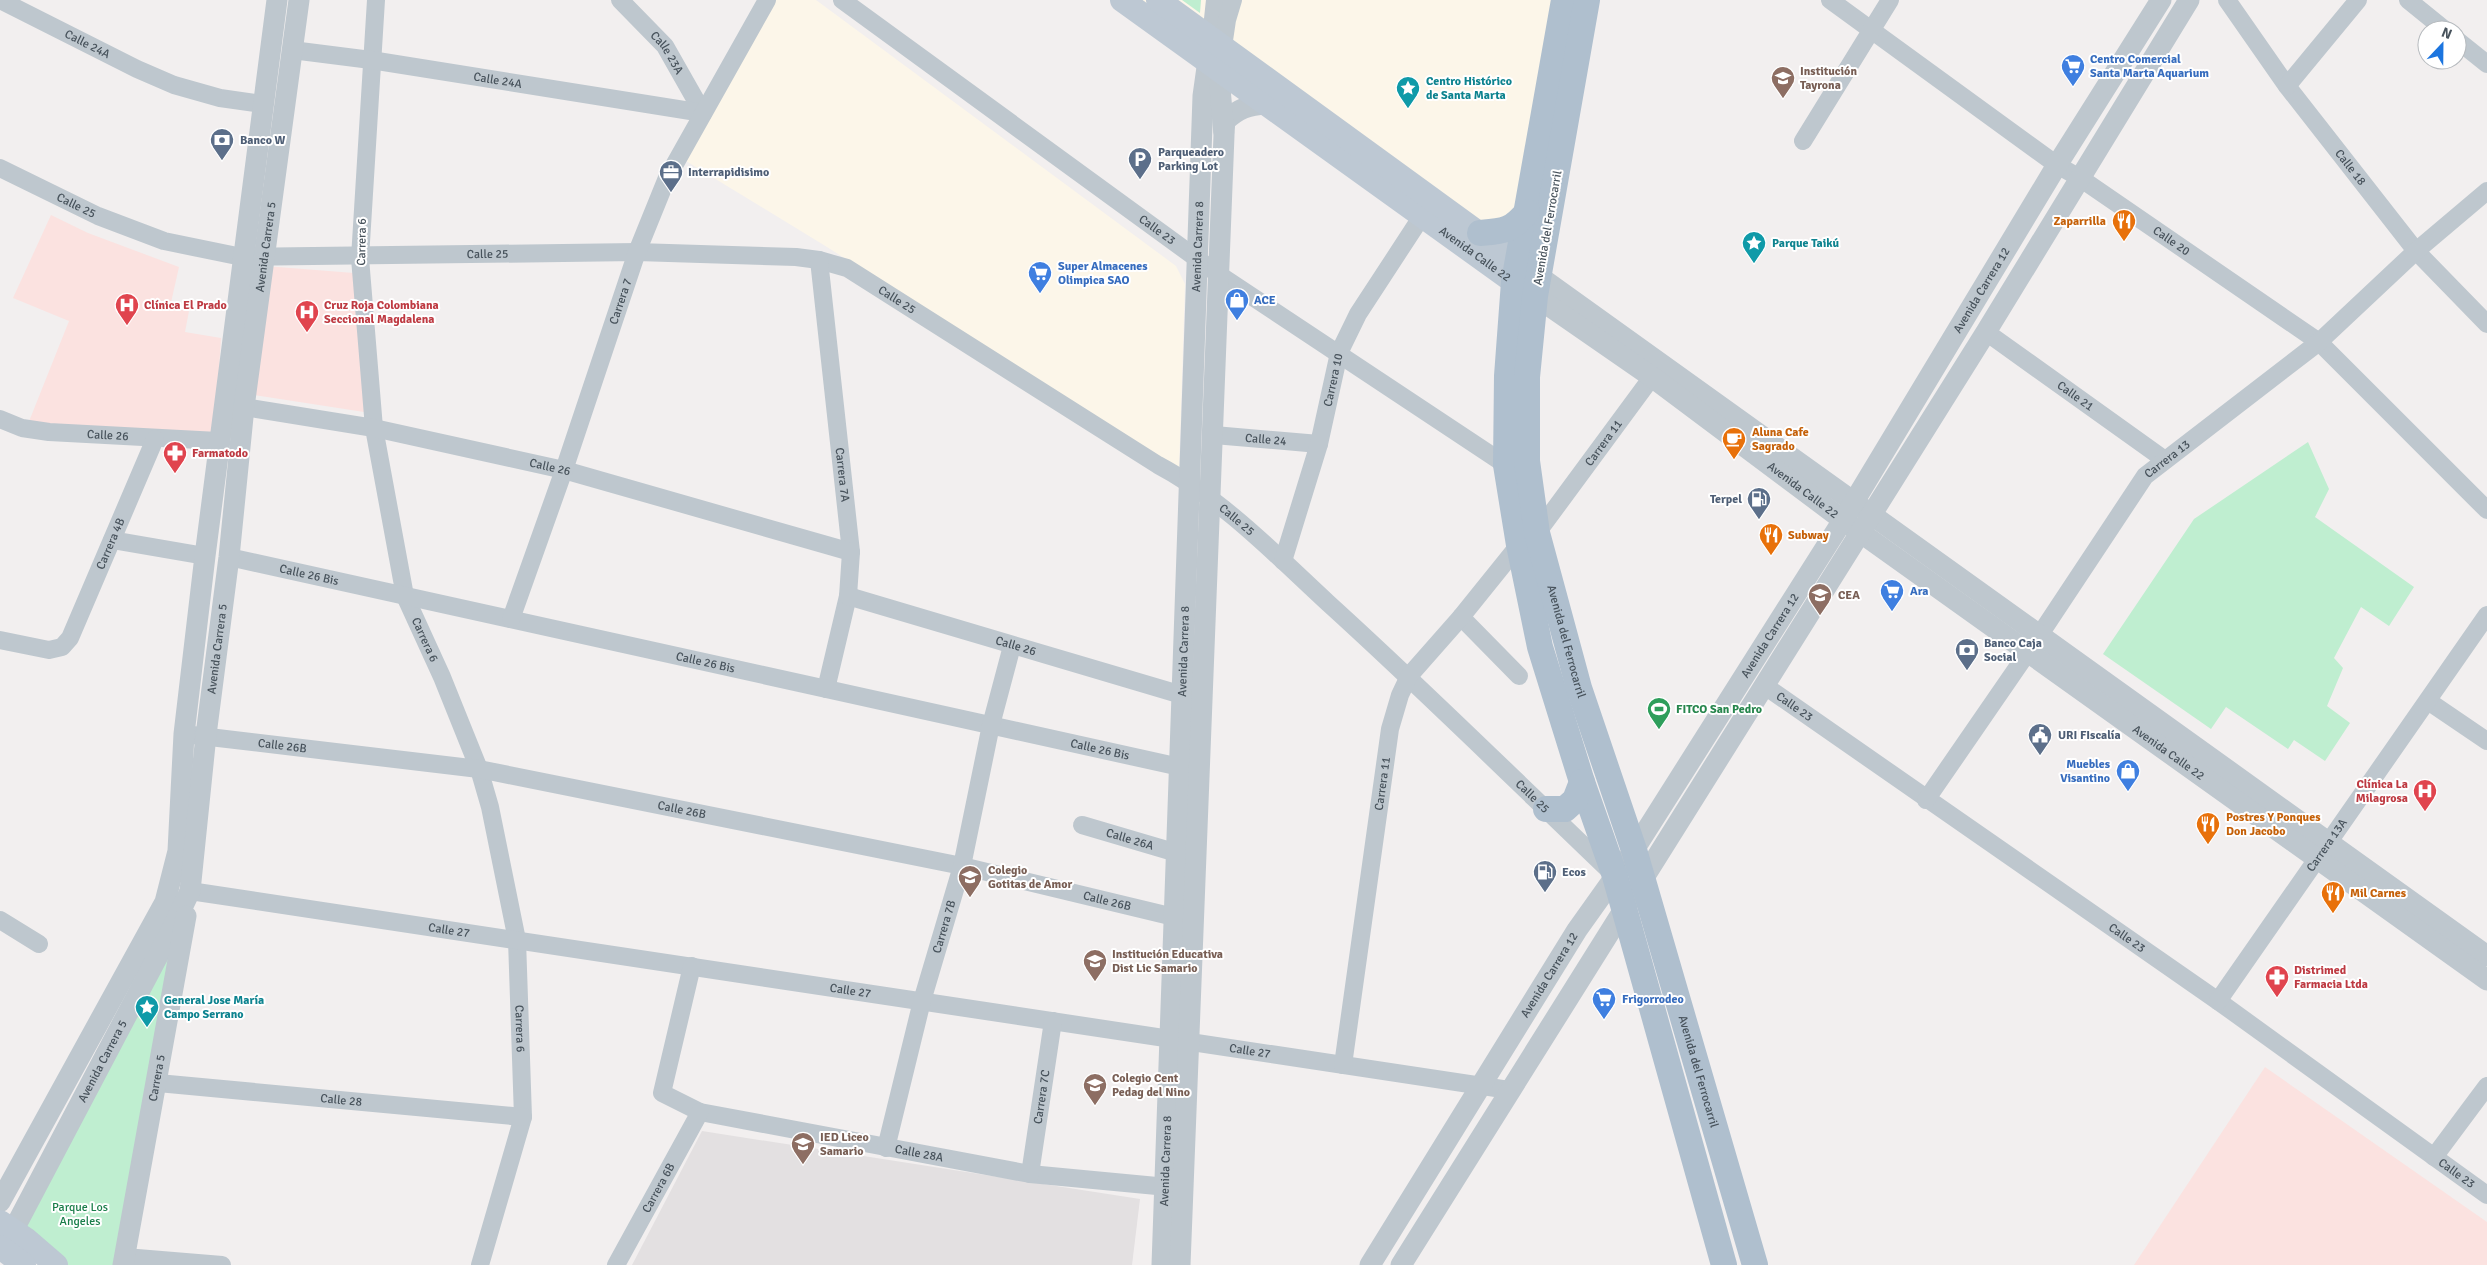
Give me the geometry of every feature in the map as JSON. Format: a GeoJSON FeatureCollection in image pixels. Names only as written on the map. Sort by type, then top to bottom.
{"type":"FeatureCollection","features":[{"type":"Feature","properties":{"kind":"main road","name":"Avenida Calle 22"},"geometry":{"type":"LineString","coordinates":[[1122,0],[1216,55],[1480,234],[1527,279]]}},
{"type":"Feature","properties":{"kind":"main road","name":"Avenida Calle 22"},"geometry":{"type":"LineString","coordinates":[[1158,0],[1266,104],[1422,216],[1527,279]]}},
{"type":"Feature","properties":{"kind":"main road","name":"Avenida del Ferrocarril"},"geometry":{"type":"LineString","coordinates":[[1564,0],[1527,212],[1528,539],[1540,648],[1582,782],[1615,876],[1724,1265]]}},
{"type":"Feature","properties":{"kind":"main road","name":"Avenida del Ferrocarril"},"geometry":{"type":"LineString","coordinates":[[1588,0],[1507,376],[1506,465],[1528,539],[1634,850],[1755,1265]]}},
{"type":"Feature","properties":{"kind":"main road"},"geometry":{"type":"LineString","coordinates":[[1480,234],[1502,232],[1515,227],[1527,212]]}},
{"type":"Feature","properties":{"kind":"main road"},"geometry":{"type":"LineString","coordinates":[[1546,809],[1565,809],[1575,800],[1582,782]]}},
{"type":"Feature","properties":{"kind":"main road"},"geometry":{"type":"LineString","coordinates":[[4,1240],[24,1265]]}},
{"type":"Feature","properties":{"kind":"main road"},"geometry":{"type":"LineString","coordinates":[[4,1240],[56,1265]]}},
{"type":"Feature","properties":{"kind":"street","name":"Calle 24A"},"geometry":{"type":"LineString","coordinates":[[0,0],[137,69],[174,85],[220,98],[262,104]]}},
{"type":"Feature","properties":{"kind":"street","name":"Avenida Carrera 5"},"geometry":{"type":"LineString","coordinates":[[4,1240],[170,933],[190,891],[206,736],[229,557],[244,407],[262,104],[277,0]]}},
{"type":"Feature","properties":{"kind":"street","name":"Avenida Carrera 5"},"geometry":{"type":"LineString","coordinates":[[0,1202],[165,902],[178,851],[184,734],[218,441],[292,50],[299,0]]}},
{"type":"Feature","properties":{"kind":"street","name":"Carrera 6"},"geometry":{"type":"LineString","coordinates":[[376,0],[360,258],[374,428],[405,596],[442,677],[479,769],[490,807],[517,940],[523,1117],[480,1265]]}},
{"type":"Feature","properties":{"kind":"street","name":"Calle 23A"},"geometry":{"type":"LineString","coordinates":[[620,0],[665,46],[702,113]]}},
{"type":"Feature","properties":{"kind":"street","name":"Carrera 7"},"geometry":{"type":"LineString","coordinates":[[511,619],[564,470],[637,252],[667,178],[767,0]]}},
{"type":"Feature","properties":{"kind":"street","name":"Calle 23"},"geometry":{"type":"LineString","coordinates":[[842,0],[1198,260],[1506,465]]}},
{"type":"Feature","properties":{"kind":"street"},"geometry":{"type":"LineString","coordinates":[[1215,0],[1216,55]]}},
{"type":"Feature","properties":{"kind":"street"},"geometry":{"type":"LineString","coordinates":[[1216,55],[1233,0]]}},
{"type":"Feature","properties":{"kind":"street","name":"Calle 20"},"geometry":{"type":"LineString","coordinates":[[1830,0],[2057,165],[2080,178],[2319,342],[2487,510]]}},
{"type":"Feature","properties":{"kind":"street"},"geometry":{"type":"LineString","coordinates":[[1803,141],[1890,0]]}},
{"type":"Feature","properties":{"kind":"street","name":"Avenida Carrera 12"},"geometry":{"type":"LineString","coordinates":[[1370,1265],[1577,930],[1634,850],[1848,511],[2057,165],[2161,0]]}},
{"type":"Feature","properties":{"kind":"street","name":"Avenida Carrera 12"},"geometry":{"type":"LineString","coordinates":[[1405,1264],[1509,1090],[1624,912],[1986,332],[2189,0]]}},
{"type":"Feature","properties":{"kind":"street","name":"Calle 18"},"geometry":{"type":"LineString","coordinates":[[2227,0],[2288,86],[2416,251],[2487,324]]}},
{"type":"Feature","properties":{"kind":"street"},"geometry":{"type":"LineString","coordinates":[[2288,86],[2358,0]]}},
{"type":"Feature","properties":{"kind":"street"},"geometry":{"type":"LineString","coordinates":[[2408,0],[2433,20]]}},
{"type":"Feature","properties":{"kind":"street"},"geometry":{"type":"LineString","coordinates":[[2467,48],[2487,64]]}},
{"type":"Feature","properties":{"kind":"street","name":"Calle 24A"},"geometry":{"type":"LineString","coordinates":[[292,50],[371,60],[702,113]]}},
{"type":"Feature","properties":{"kind":"street","name":"Avenida Carrera 8"},"geometry":{"type":"LineString","coordinates":[[1179,1040],[1174,917],[1203,96],[1216,55]]}},
{"type":"Feature","properties":{"kind":"street","name":"Avenida Carrera 8"},"geometry":{"type":"LineString","coordinates":[[1180,1265],[1174,1188],[1179,1040],[1214,435],[1224,135],[1216,55]]}},
{"type":"Feature","properties":{"kind":"street"},"geometry":{"type":"LineString","coordinates":[[1224,135],[1225,121],[1236,110],[1251,104],[1266,104]]}},
{"type":"Feature","properties":{"kind":"street","name":"Calle 25"},"geometry":{"type":"LineString","coordinates":[[0,168],[98,216],[164,242],[252,258],[360,258],[637,252],[819,260],[846,268],[1158,465],[1190,482],[1283,561],[1409,676],[1615,876]]}},
{"type":"Feature","properties":{"kind":"street","name":"Carrera 13"},"geometry":{"type":"LineString","coordinates":[[1926,800],[2145,476],[2319,342],[2416,251],[2487,191]]}},
{"type":"Feature","properties":{"kind":"street","name":"Carrera 10"},"geometry":{"type":"LineString","coordinates":[[1283,561],[1319,444],[1339,353],[1358,314],[1422,216]]}},
{"type":"Feature","properties":{"kind":"street","name":"Carrera 7A"},"geometry":{"type":"LineString","coordinates":[[819,260],[851,552],[848,596],[826,689]]}},
{"type":"Feature","properties":{"kind":"street","name":"Avenida Calle 22"},"geometry":{"type":"LineString","coordinates":[[1527,279],[1652,376],[1848,511]]}},
{"type":"Feature","properties":{"kind":"street","name":"Avenida Calle 22"},"geometry":{"type":"LineString","coordinates":[[1527,279],[2323,852],[2487,980]]}},
{"type":"Feature","properties":{"kind":"street","name":"Calle 21"},"geometry":{"type":"LineString","coordinates":[[1986,332],[2165,460]]}},
{"type":"Feature","properties":{"kind":"street","name":"Carrera 11"},"geometry":{"type":"LineString","coordinates":[[1343,1065],[1390,729],[1400,696],[1409,676],[1528,539],[1652,376]]}},
{"type":"Feature","properties":{"kind":"street","name":"Calle 26"},"geometry":{"type":"LineString","coordinates":[[244,407],[374,428],[564,470],[851,552]]}},
{"type":"Feature","properties":{"kind":"street","name":"Calle 26"},"geometry":{"type":"LineString","coordinates":[[0,419],[22,428],[49,432],[218,441]]}},
{"type":"Feature","properties":{"kind":"street","name":"Calle 24"},"geometry":{"type":"LineString","coordinates":[[1214,435],[1319,444]]}},
{"type":"Feature","properties":{"kind":"street","name":"Carrera 4B"},"geometry":{"type":"LineString","coordinates":[[0,640],[49,650],[62,647],[70,638],[155,439]]}},
{"type":"Feature","properties":{"kind":"street"},"geometry":{"type":"LineString","coordinates":[[112,540],[205,556]]}},
{"type":"Feature","properties":{"kind":"street","name":"Calle 26 Bis"},"geometry":{"type":"LineString","coordinates":[[229,557],[1180,767]]}},
{"type":"Feature","properties":{"kind":"street","name":"Calle 26"},"geometry":{"type":"LineString","coordinates":[[848,596],[1182,695]]}},
{"type":"Feature","properties":{"kind":"street","name":"Carrera 13A"},"geometry":{"type":"LineString","coordinates":[[2218,1001],[2487,615]]}},
{"type":"Feature","properties":{"kind":"street"},"geometry":{"type":"LineString","coordinates":[[1461,617],[1519,676]]}},
{"type":"Feature","properties":{"kind":"street","name":"Carrera 7B"},"geometry":{"type":"LineString","coordinates":[[886,1148],[922,1001],[962,866],[991,725],[1012,646]]}},
{"type":"Feature","properties":{"kind":"street","name":"Calle 23"},"geometry":{"type":"LineString","coordinates":[[1765,686],[1926,800],[2218,1001],[2487,1195]]}},
{"type":"Feature","properties":{"kind":"street"},"geometry":{"type":"LineString","coordinates":[[2428,700],[2487,741]]}},
{"type":"Feature","properties":{"kind":"street","name":"Calle 26B"},"geometry":{"type":"LineString","coordinates":[[184,734],[479,769],[962,866],[1174,917]]}},
{"type":"Feature","properties":{"kind":"street","name":"Calle 26A"},"geometry":{"type":"LineString","coordinates":[[1082,825],[1177,853]]}},
{"type":"Feature","properties":{"kind":"street","name":"Avenida Calle 22"},"geometry":{"type":"LineString","coordinates":[[2323,852],[2487,956]]}},
{"type":"Feature","properties":{"kind":"street","name":"Calle 27"},"geometry":{"type":"LineString","coordinates":[[190,891],[1509,1090]]}},
{"type":"Feature","properties":{"kind":"street","name":"Carrera 5"},"geometry":{"type":"LineString","coordinates":[[124,1261],[158,1083],[190,891]]}},
{"type":"Feature","properties":{"kind":"street"},"geometry":{"type":"LineString","coordinates":[[0,920],[39,944]]}},
{"type":"Feature","properties":{"kind":"street","name":"Calle 28A"},"geometry":{"type":"LineString","coordinates":[[692,966],[662,1093],[700,1112],[1030,1174],[1174,1188]]}},
{"type":"Feature","properties":{"kind":"street","name":"Carrera 7C"},"geometry":{"type":"LineString","coordinates":[[1030,1174],[1053,1021]]}},
{"type":"Feature","properties":{"kind":"street","name":"Calle 28"},"geometry":{"type":"LineString","coordinates":[[158,1083],[523,1117]]}},
{"type":"Feature","properties":{"kind":"street"},"geometry":{"type":"LineString","coordinates":[[2434,1158],[2487,1086]]}},
{"type":"Feature","properties":{"kind":"street","name":"Carrera 6B"},"geometry":{"type":"LineString","coordinates":[[616,1265],[700,1112]]}},
{"type":"Feature","properties":{"kind":"street","name":"Avenida Carrera 8"},"geometry":{"type":"LineString","coordinates":[[1162,1265],[1174,1188]]}},
{"type":"Feature","properties":{"kind":"street"},"geometry":{"type":"LineString","coordinates":[[124,1261],[222,1265]]}},
{"type":"Feature","properties":{"kind":"shaded area"},"geometry":{"type":"Polygon","coordinates":[[[776,0],[816,0],[1176,266],[1185,284],[1179,471],[827,247],[686,161],[776,0]]]}},
{"type":"Feature","properties":{"kind":"shaded area","name":"Centro Histórico de Santa Marta"},"geometry":{"type":"Polygon","coordinates":[[[1121,0],[1567,0],[1515,283],[1121,0]]]}},
{"type":"Feature","properties":{"kind":"shaded area","name":"Clínica El Prado"},"geometry":{"type":"Polygon","coordinates":[[[51,215],[88,233],[179,267],[170,307],[189,311],[185,332],[221,338],[215,438],[28,424],[69,321],[13,298],[51,215]]]}},
{"type":"Feature","properties":{"kind":"shaded area","name":"Cruz Roja Colombiana Seccional Magdalena"},"geometry":{"type":"Polygon","coordinates":[[[265,266],[354,273],[364,412],[248,394],[265,266]]]}},
{"type":"Feature","properties":{"kind":"shaded area"},"geometry":{"type":"Polygon","coordinates":[[[2265,1067],[2487,1222],[2487,1265],[2134,1265],[2265,1067]]]}},
{"type":"Feature","properties":{"kind":"shaded area","name":"IED Liceo Samario"},"geometry":{"type":"Polygon","coordinates":[[[702,1131],[1140,1199],[1132,1265],[632,1265],[702,1131]]]}},
{"type":"Feature","properties":{"kind":"green space"},"geometry":{"type":"Polygon","coordinates":[[[1182,0],[1201,0],[1200,13],[1182,0]]]}},
{"type":"Feature","properties":{"kind":"green space"},"geometry":{"type":"Polygon","coordinates":[[[2308,442],[2329,489],[2315,517],[2414,587],[2389,626],[2361,607],[2334,658],[2343,668],[2327,706],[2350,723],[2325,761],[2294,740],[2288,749],[2226,707],[2211,729],[2103,654],[2194,519],[2308,442]]]}},
{"type":"Feature","properties":{"kind":"green space","name":"Parque Los Angeles"},"geometry":{"type":"Polygon","coordinates":[[[170,949],[118,1265],[68,1265],[22,1224],[170,949]]]}},
{"type":"Feature","properties":{"kind":"place","name":"Centro Comercial Santa Marta Aquarium"},"geometry":{"type":"Point","coordinates":[2073,87]}},
{"type":"Feature","properties":{"kind":"place","name":"Institución Tayrona"},"geometry":{"type":"Point","coordinates":[1783,99]}},
{"type":"Feature","properties":{"kind":"place","name":"Centro Histórico de Santa Marta"},"geometry":{"type":"Point","coordinates":[1408,109]}},
{"type":"Feature","properties":{"kind":"place","name":"Banco W"},"geometry":{"type":"Point","coordinates":[222,161]}},
{"type":"Feature","properties":{"kind":"place","name":"Parqueadero Parking Lot"},"geometry":{"type":"Point","coordinates":[1140,180]}},
{"type":"Feature","properties":{"kind":"place","name":"Interrapidisimo"},"geometry":{"type":"Point","coordinates":[671,193]}},
{"type":"Feature","properties":{"kind":"place","name":"Zaparrilla"},"geometry":{"type":"Point","coordinates":[2124,242]}},
{"type":"Feature","properties":{"kind":"place","name":"Parque Taikú"},"geometry":{"type":"Point","coordinates":[1754,264]}},
{"type":"Feature","properties":{"kind":"place","name":"Super Almacenes Olimpica SAO"},"geometry":{"type":"Point","coordinates":[1040,294]}},
{"type":"Feature","properties":{"kind":"place","name":"ACE"},"geometry":{"type":"Point","coordinates":[1237,321]}},
{"type":"Feature","properties":{"kind":"place","name":"Clínica El Prado"},"geometry":{"type":"Point","coordinates":[127,326]}},
{"type":"Feature","properties":{"kind":"place","name":"Cruz Roja Colombiana Seccional Magdalena"},"geometry":{"type":"Point","coordinates":[307,333]}},
{"type":"Feature","properties":{"kind":"place","name":"Aluna Cafe Sagrado"},"geometry":{"type":"Point","coordinates":[1734,460]}},
{"type":"Feature","properties":{"kind":"place","name":"Farmatodo"},"geometry":{"type":"Point","coordinates":[175,474]}},
{"type":"Feature","properties":{"kind":"place","name":"Terpel"},"geometry":{"type":"Point","coordinates":[1759,520]}},
{"type":"Feature","properties":{"kind":"place","name":"Subway"},"geometry":{"type":"Point","coordinates":[1771,556]}},
{"type":"Feature","properties":{"kind":"place","name":"Ara"},"geometry":{"type":"Point","coordinates":[1892,612]}},
{"type":"Feature","properties":{"kind":"place","name":"CEA"},"geometry":{"type":"Point","coordinates":[1820,616]}},
{"type":"Feature","properties":{"kind":"place","name":"Banco Caja Social"},"geometry":{"type":"Point","coordinates":[1967,671]}},
{"type":"Feature","properties":{"kind":"place","name":"FITCO San Pedro"},"geometry":{"type":"Point","coordinates":[1659,730]}},
{"type":"Feature","properties":{"kind":"place","name":"URI FIscalía"},"geometry":{"type":"Point","coordinates":[2040,756]}},
{"type":"Feature","properties":{"kind":"place","name":"Muebles Visantino"},"geometry":{"type":"Point","coordinates":[2128,792]}},
{"type":"Feature","properties":{"kind":"place","name":"Clínica La Milagrosa"},"geometry":{"type":"Point","coordinates":[2425,812]}},
{"type":"Feature","properties":{"kind":"place","name":"Postres Y Ponques Don Jacobo"},"geometry":{"type":"Point","coordinates":[2208,845]}},
{"type":"Feature","properties":{"kind":"place","name":"Ecos"},"geometry":{"type":"Point","coordinates":[1545,893]}},
{"type":"Feature","properties":{"kind":"place","name":"Colegio Gotitas de Amor"},"geometry":{"type":"Point","coordinates":[970,898]}},
{"type":"Feature","properties":{"kind":"place","name":"Mil Carnes"},"geometry":{"type":"Point","coordinates":[2333,914]}},
{"type":"Feature","properties":{"kind":"place","name":"Institución Educativa Dist Lic Samario"},"geometry":{"type":"Point","coordinates":[1095,982]}},
{"type":"Feature","properties":{"kind":"place","name":"Distrimed Farmacia Ltda"},"geometry":{"type":"Point","coordinates":[2277,998]}},
{"type":"Feature","properties":{"kind":"place","name":"Frigorrodeo"},"geometry":{"type":"Point","coordinates":[1604,1020]}},
{"type":"Feature","properties":{"kind":"place","name":"General Jose María Campo Serrano"},"geometry":{"type":"Point","coordinates":[147,1028]}},
{"type":"Feature","properties":{"kind":"place","name":"Colegio Cent Pedag del Nino"},"geometry":{"type":"Point","coordinates":[1095,1106]}},
{"type":"Feature","properties":{"kind":"place","name":"IED Liceo Samario"},"geometry":{"type":"Point","coordinates":[803,1165]}}]}
